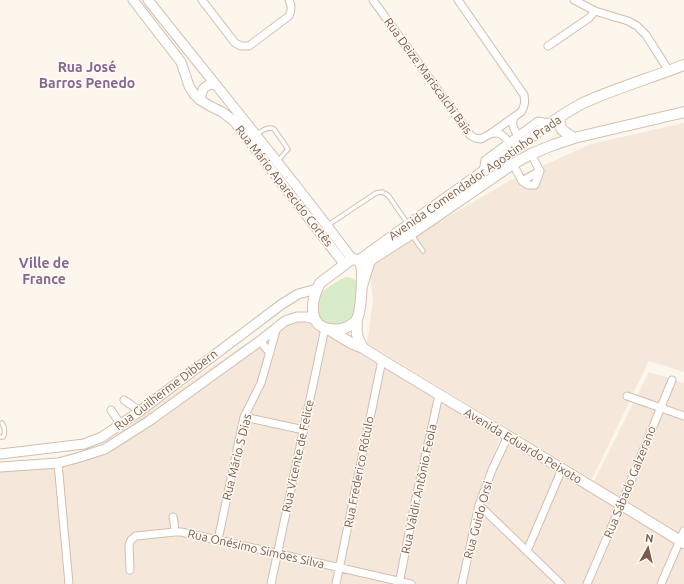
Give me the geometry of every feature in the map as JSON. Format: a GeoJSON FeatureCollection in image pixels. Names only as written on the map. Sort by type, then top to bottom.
{"type":"FeatureCollection","features":[{"type":"Feature","properties":{"kind":"main road","name":"Avenida Comendador Agostinho Prada"},"geometry":{"type":"LineString","coordinates":[[362,286],[369,262],[372,259],[483,172],[550,123],[583,104],[603,95],[684,65]]}},
{"type":"Feature","properties":{"kind":"main road","name":"Avenida Comendador Agostinho Prada"},"geometry":{"type":"LineString","coordinates":[[352,262],[410,230],[514,165],[553,145],[574,138],[684,112]]}},
{"type":"Feature","properties":{"kind":"main road"},"geometry":{"type":"LineString","coordinates":[[560,117],[559,124],[561,128],[574,138]]}},
{"type":"Feature","properties":{"kind":"main road"},"geometry":{"type":"LineString","coordinates":[[550,123],[556,132],[553,145]]}},
{"type":"Feature","properties":{"kind":"main road"},"geometry":{"type":"LineString","coordinates":[[357,319],[351,325],[344,328],[336,330],[327,328],[318,323],[315,319],[312,306],[320,283],[352,262],[360,264],[362,268],[362,286],[356,331],[363,348]]}},
{"type":"Feature","properties":{"kind":"main road","name":"Avenida Eduardo Peixoto"},"geometry":{"type":"LineString","coordinates":[[327,328],[351,343],[363,348],[682,542]]}},
{"type":"Feature","properties":{"kind":"street","name":"Rua Mário Aparecido Cortês"},"geometry":{"type":"LineString","coordinates":[[133,0],[181,62],[189,86],[194,94],[200,100],[233,120],[352,262]]}},
{"type":"Feature","properties":{"kind":"street","name":"Rua Mário Aparecido Cortês"},"geometry":{"type":"LineString","coordinates":[[148,0],[278,162],[327,226],[352,262]]}},
{"type":"Feature","properties":{"kind":"street"},"geometry":{"type":"LineString","coordinates":[[202,0],[235,43],[241,46],[249,46],[289,16],[291,12],[290,3]]}},
{"type":"Feature","properties":{"kind":"street","name":"Rua Deize Mariscalchi Bais"},"geometry":{"type":"LineString","coordinates":[[373,0],[470,136],[481,139],[521,112],[524,108],[524,95],[458,0]]}},
{"type":"Feature","properties":{"kind":"street"},"geometry":{"type":"LineString","coordinates":[[574,0],[595,11],[628,21],[637,26],[646,35],[669,71]]}},
{"type":"Feature","properties":{"kind":"street"},"geometry":{"type":"LineString","coordinates":[[548,46],[589,18],[595,11]]}},
{"type":"Feature","properties":{"kind":"street"},"geometry":{"type":"LineString","coordinates":[[189,86],[202,84],[208,75]]}},
{"type":"Feature","properties":{"kind":"street"},"geometry":{"type":"LineString","coordinates":[[200,100],[204,88],[208,84],[214,84]]}},
{"type":"Feature","properties":{"kind":"street"},"geometry":{"type":"LineString","coordinates":[[514,117],[512,124],[518,136]]}},
{"type":"Feature","properties":{"kind":"street"},"geometry":{"type":"LineString","coordinates":[[483,172],[485,160],[538,121],[550,123]]}},
{"type":"Feature","properties":{"kind":"street","name":"Rua Deize Mariscalchi Bais"},"geometry":{"type":"LineString","coordinates":[[490,134],[498,133],[504,136],[509,143]]}},
{"type":"Feature","properties":{"kind":"street"},"geometry":{"type":"LineString","coordinates":[[514,165],[522,181],[540,171],[532,156]]}},
{"type":"Feature","properties":{"kind":"street","name":"Rua Guilherme Dibbern"},"geometry":{"type":"LineString","coordinates":[[0,454],[84,444],[102,437],[140,411],[282,304],[298,294],[317,289]]}},
{"type":"Feature","properties":{"kind":"street","name":"Rua Guilherme Dibbern"},"geometry":{"type":"LineString","coordinates":[[0,467],[58,463],[105,449],[149,421],[260,341],[285,321],[297,317],[315,319]]}},
{"type":"Feature","properties":{"kind":"street","name":"Rua Mário S Dias"},"geometry":{"type":"LineString","coordinates":[[218,540],[244,417],[261,383],[277,327]]}},
{"type":"Feature","properties":{"kind":"street","name":"Rua Vicente de Felice"},"geometry":{"type":"LineString","coordinates":[[271,584],[327,328]]}},
{"type":"Feature","properties":{"kind":"street"},"geometry":{"type":"LineString","coordinates":[[260,341],[270,353]]}},
{"type":"Feature","properties":{"kind":"street","name":"Rua Frederico Rótulo"},"geometry":{"type":"LineString","coordinates":[[336,584],[382,360]]}},
{"type":"Feature","properties":{"kind":"street","name":"Rua Sábado Galzerano"},"geometry":{"type":"LineString","coordinates":[[588,584],[672,380]]}},
{"type":"Feature","properties":{"kind":"street","name":"Rua Valdir Antônio Feola"},"geometry":{"type":"LineString","coordinates":[[399,583],[415,502],[439,395]]}},
{"type":"Feature","properties":{"kind":"street"},"geometry":{"type":"LineString","coordinates":[[627,396],[684,416]]}},
{"type":"Feature","properties":{"kind":"street"},"geometry":{"type":"LineString","coordinates":[[124,400],[140,411]]}},
{"type":"Feature","properties":{"kind":"street"},"geometry":{"type":"LineString","coordinates":[[111,410],[120,425]]}},
{"type":"Feature","properties":{"kind":"street"},"geometry":{"type":"LineString","coordinates":[[244,417],[304,430]]}},
{"type":"Feature","properties":{"kind":"street","name":"Rua Guido Orsi"},"geometry":{"type":"LineString","coordinates":[[462,584],[479,505],[492,470],[508,436]]}},
{"type":"Feature","properties":{"kind":"street"},"geometry":{"type":"LineString","coordinates":[[58,463],[69,584]]}},
{"type":"Feature","properties":{"kind":"street"},"geometry":{"type":"LineString","coordinates":[[527,551],[562,469]]}},
{"type":"Feature","properties":{"kind":"street"},"geometry":{"type":"LineString","coordinates":[[479,505],[560,584]]}},
{"type":"Feature","properties":{"kind":"street"},"geometry":{"type":"LineString","coordinates":[[172,517],[175,532]]}},
{"type":"Feature","properties":{"kind":"street"},"geometry":{"type":"LineString","coordinates":[[661,584],[682,542],[684,531]]}},
{"type":"Feature","properties":{"kind":"street","name":"Rua Onésimo Simões Silva"},"geometry":{"type":"LineString","coordinates":[[130,570],[129,545],[131,540],[136,536],[181,532],[399,583],[412,584]]}},
{"type":"Feature","properties":{"kind":"lane"},"geometry":{"type":"LineString","coordinates":[[256,134],[268,128],[274,129],[288,149],[278,162]]}},
{"type":"Feature","properties":{"kind":"lane"},"geometry":{"type":"LineString","coordinates":[[327,226],[376,193],[382,192],[388,195],[423,251]]}},
{"type":"Feature","properties":{"kind":"lane"},"geometry":{"type":"LineString","coordinates":[[0,438],[5,434],[5,429],[2,423]]}},
{"type":"Feature","properties":{"kind":"shaded area"},"geometry":{"type":"Polygon","coordinates":[[[684,123],[684,372],[649,361],[592,479],[367,343],[373,300],[369,263],[509,181],[591,144],[684,123]]]}},
{"type":"Feature","properties":{"kind":"shaded area"},"geometry":{"type":"Polygon","coordinates":[[[294,312],[501,434],[487,477],[462,584],[0,584],[0,462],[55,458],[102,445],[214,365],[294,312]]]}},
{"type":"Feature","properties":{"kind":"shaded area"},"geometry":{"type":"Polygon","coordinates":[[[649,372],[684,383],[684,584],[466,584],[504,429],[593,483],[649,372]]]}},
{"type":"Feature","properties":{"kind":"green space"},"geometry":{"type":"Polygon","coordinates":[[[346,277],[354,279],[356,283],[355,309],[353,316],[349,320],[341,323],[333,324],[324,322],[318,313],[319,298],[329,287],[346,277]]]}},
{"type":"Feature","properties":{"kind":"district","name":"Rua José Barros Penedo"},"geometry":{"type":"Point","coordinates":[87,76]}},
{"type":"Feature","properties":{"kind":"district","name":"Ville de France"},"geometry":{"type":"Point","coordinates":[44,272]}}]}
